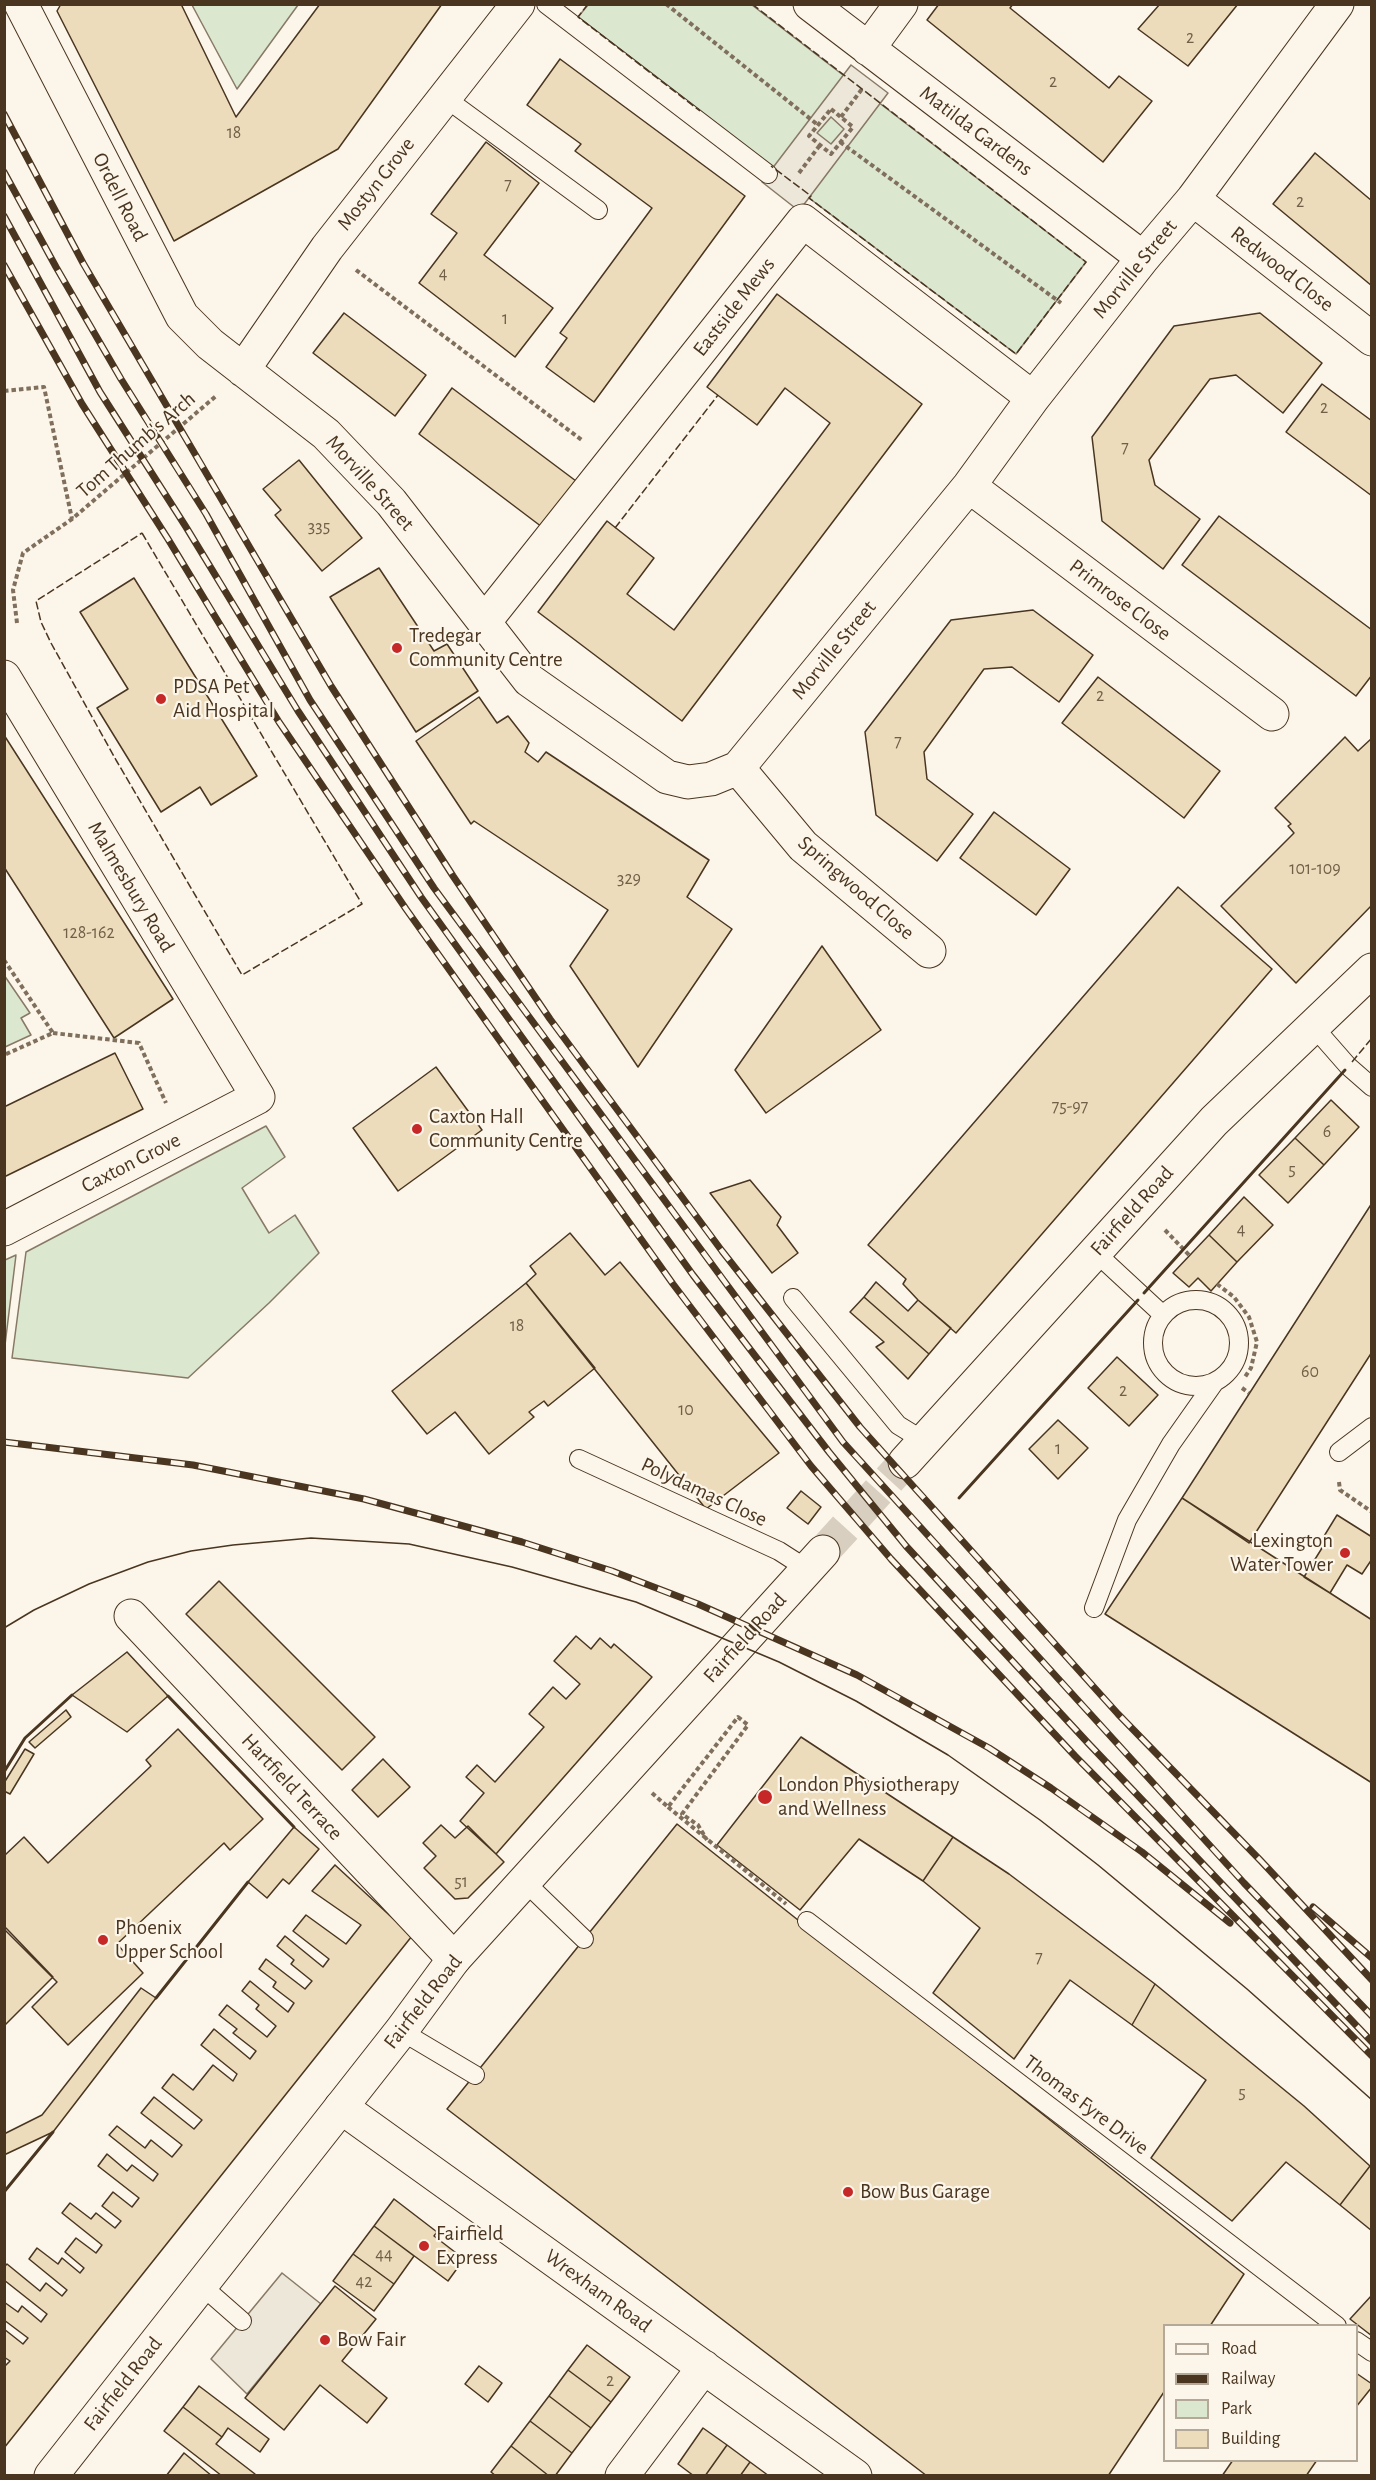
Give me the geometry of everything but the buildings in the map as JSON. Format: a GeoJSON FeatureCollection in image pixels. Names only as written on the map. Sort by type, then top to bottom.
{"type":"FeatureCollection","features":[{"type":"Feature","properties":{"kind":"street","name":"Ordell Road"},"geometry":{"type":"LineString","coordinates":[[21,4],[182,316],[210,344],[243,370]]}},
{"type":"Feature","properties":{"kind":"street","name":"Mostyn Grove"},"geometry":{"type":"LineString","coordinates":[[243,370],[327,248],[518,4]]}},
{"type":"Feature","properties":{"kind":"street","name":"Matilda Gardens"},"geometry":{"type":"LineString","coordinates":[[810,4],[1143,258]]}},
{"type":"Feature","properties":{"kind":"street"},"geometry":{"type":"LineString","coordinates":[[868,49],[901,4]]}},
{"type":"Feature","properties":{"kind":"street","name":"Morville Street"},"geometry":{"type":"LineString","coordinates":[[243,370],[327,434],[392,502],[529,681],[668,777],[688,782],[711,779],[738,768],[969,486],[1091,323],[1193,199],[1337,4]]}},
{"type":"Feature","properties":{"kind":"street","name":"Redwood Close"},"geometry":{"type":"LineString","coordinates":[[1193,199],[1371,339]]}},
{"type":"Feature","properties":{"kind":"street","name":"Eastside Mews"},"geometry":{"type":"LineString","coordinates":[[485,621],[803,221],[1033,398]]}},
{"type":"Feature","properties":{"kind":"street","name":"Primrose Close"},"geometry":{"type":"LineString","coordinates":[[969,486],[1272,714]]}},
{"type":"Feature","properties":{"kind":"street","name":"Malmesbury Road"},"geometry":{"type":"LineString","coordinates":[[4,677],[258,1097]]}},
{"type":"Feature","properties":{"kind":"street","name":"Springwood Close"},"geometry":{"type":"LineString","coordinates":[[738,768],[803,846],[929,951]]}},
{"type":"Feature","properties":{"kind":"street","name":"Fairfield Road"},"geometry":{"type":"LineString","coordinates":[[914,1451],[1214,1121],[1371,970]]}},
{"type":"Feature","properties":{"kind":"street","name":"Caxton Grove"},"geometry":{"type":"LineString","coordinates":[[4,1229],[258,1097]]}},
{"type":"Feature","properties":{"kind":"street","name":"Fairfield Road"},"geometry":{"type":"LineString","coordinates":[[51,2475],[401,2031],[454,1959],[815,1561]]}},
{"type":"Feature","properties":{"kind":"street","name":"Hartfield Terrace"},"geometry":{"type":"LineString","coordinates":[[131,1616],[454,1959]]}},
{"type":"Feature","properties":{"kind":"street","name":"Wrexham Road"},"geometry":{"type":"LineString","coordinates":[[341,2107],[855,2475]]}},
{"type":"Feature","properties":{"kind":"street"},"geometry":{"type":"LineString","coordinates":[[622,2475],[704,2367]]}},
{"type":"Feature","properties":{"kind":"lane"},"geometry":{"type":"LineString","coordinates":[[546,4],[768,174]]}},
{"type":"Feature","properties":{"kind":"lane"},"geometry":{"type":"LineString","coordinates":[[444,98],[598,210]]}},
{"type":"Feature","properties":{"kind":"lane"},"geometry":{"type":"LineString","coordinates":[[1313,1026],[1348,1066],[1371,1087]]}},
{"type":"Feature","properties":{"kind":"lane"},"geometry":{"type":"LineString","coordinates":[[1095,1252],[1163,1315]]}},
{"type":"Feature","properties":{"kind":"lane"},"geometry":{"type":"LineString","coordinates":[[793,1298],[898,1425],[914,1451]]}},
{"type":"Feature","properties":{"kind":"lane"},"geometry":{"type":"LineString","coordinates":[[1094,1608],[1127,1520],[1171,1444],[1214,1383],[1230,1369],[1236,1360],[1240,1346],[1238,1331],[1231,1317],[1216,1304],[1201,1299],[1186,1300],[1174,1305],[1163,1315],[1157,1325],[1153,1340],[1155,1356],[1162,1370],[1185,1385],[1199,1386],[1214,1383]]}},
{"type":"Feature","properties":{"kind":"lane"},"geometry":{"type":"LineString","coordinates":[[1339,1452],[1371,1428]]}},
{"type":"Feature","properties":{"kind":"lane","name":"Polydamas Close"},"geometry":{"type":"LineString","coordinates":[[579,1459],[778,1551],[815,1561]]}},
{"type":"Feature","properties":{"kind":"lane"},"geometry":{"type":"LineString","coordinates":[[525,1882],[584,1939]]}},
{"type":"Feature","properties":{"kind":"lane","name":"Thomas Fyre Drive"},"geometry":{"type":"LineString","coordinates":[[807,1921],[1336,2324]]}},
{"type":"Feature","properties":{"kind":"lane"},"geometry":{"type":"LineString","coordinates":[[401,2031],[475,2075]]}},
{"type":"Feature","properties":{"kind":"lane"},"geometry":{"type":"LineString","coordinates":[[201,2286],[242,2321]]}},
{"type":"Feature","properties":{"kind":"lane"},"geometry":{"type":"LineString","coordinates":[[1358,2342],[1371,2352]]}},
{"type":"Feature","properties":{"kind":"path"},"geometry":{"type":"LineString","coordinates":[[666,4],[818,125]]}},
{"type":"Feature","properties":{"kind":"path"},"geometry":{"type":"LineString","coordinates":[[831,109],[853,127],[840,142],[831,154],[809,136],[831,109]]}},
{"type":"Feature","properties":{"kind":"path"},"geometry":{"type":"LineString","coordinates":[[840,142],[1091,323]]}},
{"type":"Feature","properties":{"kind":"path"},"geometry":{"type":"LineString","coordinates":[[792,182],[820,146]]}},
{"type":"Feature","properties":{"kind":"path"},"geometry":{"type":"LineString","coordinates":[[327,248],[611,462]]}},
{"type":"Feature","properties":{"kind":"path"},"geometry":{"type":"LineString","coordinates":[[4,392],[44,387],[72,519]]}},
{"type":"Feature","properties":{"kind":"path","name":"Tom Thumb's Arch"},"geometry":{"type":"LineString","coordinates":[[17,623],[13,590],[23,553],[72,519],[219,393]]}},
{"type":"Feature","properties":{"kind":"path"},"geometry":{"type":"LineString","coordinates":[[4,960],[53,1033]]}},
{"type":"Feature","properties":{"kind":"path"},"geometry":{"type":"LineString","coordinates":[[4,1055],[53,1033],[139,1043],[181,1137]]}},
{"type":"Feature","properties":{"kind":"path"},"geometry":{"type":"LineString","coordinates":[[1217,1284],[1234,1297],[1249,1317],[1257,1341],[1251,1368],[1239,1386]]}},
{"type":"Feature","properties":{"kind":"path"},"geometry":{"type":"LineString","coordinates":[[1339,1452],[1340,1490],[1371,1512]]}},
{"type":"Feature","properties":{"kind":"path"},"geometry":{"type":"LineString","coordinates":[[669,1807],[738,1717],[748,1725],[682,1814],[698,1825],[707,1840]]}},
{"type":"Feature","properties":{"kind":"path"},"geometry":{"type":"LineString","coordinates":[[625,1770],[807,1921]]}},
{"type":"Feature","properties":{"kind":"green space"},"geometry":{"type":"Polygon","coordinates":[[[192,5],[298,5],[237,89],[192,5]]]}},
{"type":"Feature","properties":{"kind":"green space"},"geometry":{"type":"Polygon","coordinates":[[[588,5],[752,5],[1086,262],[1016,354],[809,198],[810,196],[578,17],[588,5]]]}},
{"type":"Feature","properties":{"kind":"green space"},"geometry":{"type":"Polygon","coordinates":[[[4,975],[30,1013],[21,1018],[31,1035],[5,1047],[4,975]]]}},
{"type":"Feature","properties":{"kind":"green space"},"geometry":{"type":"Polygon","coordinates":[[[266,1126],[285,1157],[242,1188],[269,1233],[295,1215],[319,1253],[188,1378],[12,1358],[26,1252],[266,1126]]]}},
{"type":"Feature","properties":{"kind":"green space"},"geometry":{"type":"Polygon","coordinates":[[[16,1255],[5,1345],[5,1260],[16,1255]]]}},
{"type":"Feature","properties":{"kind":"shaded area"},"geometry":{"type":"Polygon","coordinates":[[[851,65],[888,93],[799,211],[762,182],[851,65]],[[831,117],[817,133],[831,144],[844,129],[831,117]]]}},
{"type":"Feature","properties":{"kind":"shaded area"},"geometry":{"type":"Polygon","coordinates":[[[282,2273],[321,2304],[247,2394],[211,2359],[282,2273]]]}},
{"type":"Feature","properties":{"kind":"tunnel"},"geometry":{"type":"LineString","coordinates":[[823,1552],[905,1462]]}},
{"type":"Feature","properties":{"kind":"tram line"},"geometry":{"type":"LineString","coordinates":[[4,1628],[34,1610],[89,1584],[148,1562],[191,1551],[311,1538],[409,1544],[512,1567],[636,1602],[779,1662],[856,1701],[948,1755],[1040,1820],[1098,1865],[1247,1989],[1372,2100]]}},
{"type":"Feature","properties":{"kind":"railway"},"geometry":{"type":"LineString","coordinates":[[4,114],[83,263],[331,686],[453,876],[550,1019],[722,1251],[860,1427],[1118,1714],[1261,1861],[1372,1980]]}},
{"type":"Feature","properties":{"kind":"railway"},"geometry":{"type":"LineString","coordinates":[[4,172],[121,379],[206,514],[310,700],[434,888],[843,1442],[1244,1883],[1372,2016]]}},
{"type":"Feature","properties":{"kind":"railway"},"geometry":{"type":"LineString","coordinates":[[4,216],[100,392],[186,527],[298,711],[421,897],[693,1275],[829,1452],[906,1546],[1088,1743],[1372,2042]]}},
{"type":"Feature","properties":{"kind":"railway"},"geometry":{"type":"LineString","coordinates":[[4,265],[82,404],[168,539],[279,722],[406,909],[673,1284],[811,1466],[891,1559],[1075,1756],[1372,2056]]}},
{"type":"Feature","properties":{"kind":"railway"},"geometry":{"type":"LineString","coordinates":[[4,1442],[193,1465],[364,1499],[522,1542],[612,1571],[698,1604],[857,1675],[989,1748],[1142,1852],[1230,1923]]}},
{"type":"Feature","properties":{"kind":"railway"},"geometry":{"type":"LineString","coordinates":[[1313,1907],[1372,1958]]}},
{"type":"Feature","properties":{"kind":"fence"},"geometry":{"type":"LineString","coordinates":[[588,4],[578,17],[700,111]]}},
{"type":"Feature","properties":{"kind":"fence"},"geometry":{"type":"LineString","coordinates":[[752,4],[1086,262],[1016,354],[809,198],[811,196],[771,166]]}},
{"type":"Feature","properties":{"kind":"fence"},"geometry":{"type":"LineString","coordinates":[[615,528],[718,395]]}},
{"type":"Feature","properties":{"kind":"fence"},"geometry":{"type":"LineString","coordinates":[[142,533],[362,904],[242,975],[116,760],[51,643],[41,622],[36,601],[142,533]]}},
{"type":"Feature","properties":{"kind":"fence"},"geometry":{"type":"LineString","coordinates":[[1352,1062],[1372,1038]]}},
{"type":"Feature","properties":{"kind":"wall"},"geometry":{"type":"LineString","coordinates":[[1144,1293],[1345,1070]]}},
{"type":"Feature","properties":{"kind":"wall"},"geometry":{"type":"LineString","coordinates":[[959,1498],[1138,1300]]}},
{"type":"Feature","properties":{"kind":"wall"},"geometry":{"type":"LineString","coordinates":[[4,1772],[25,1738],[72,1695]]}},
{"type":"Feature","properties":{"kind":"wall"},"geometry":{"type":"LineString","coordinates":[[168,1696],[294,1827]]}},
{"type":"Feature","properties":{"kind":"wall"},"geometry":{"type":"LineString","coordinates":[[156,1998],[248,1882]]}},
{"type":"Feature","properties":{"kind":"wall"},"geometry":{"type":"LineString","coordinates":[[4,2192],[53,2132]]}},
{"type":"Feature","properties":{"kind":"place","name":"Tredegar Community Centre"},"geometry":{"type":"Point","coordinates":[397,648]}},
{"type":"Feature","properties":{"kind":"place","name":"PDSA Pet Aid Hospital"},"geometry":{"type":"Point","coordinates":[161,699]}},
{"type":"Feature","properties":{"kind":"place","name":"Caxton Hall Community Centre"},"geometry":{"type":"Point","coordinates":[417,1129]}},
{"type":"Feature","properties":{"kind":"place","name":"Lexington Water Tower"},"geometry":{"type":"Point","coordinates":[1345,1553]}},
{"type":"Feature","properties":{"kind":"place","name":"London Physiotherapy and Wellness"},"geometry":{"type":"Point","coordinates":[765,1797]}},
{"type":"Feature","properties":{"kind":"place","name":"Phoenix Upper School"},"geometry":{"type":"Point","coordinates":[103,1940]}},
{"type":"Feature","properties":{"kind":"place","name":"Bow Bus Garage"},"geometry":{"type":"Point","coordinates":[848,2192]}},
{"type":"Feature","properties":{"kind":"place","name":"Fairfield Express"},"geometry":{"type":"Point","coordinates":[424,2246]}},
{"type":"Feature","properties":{"kind":"place","name":"Bow Fair"},"geometry":{"type":"Point","coordinates":[325,2340]}}]}
